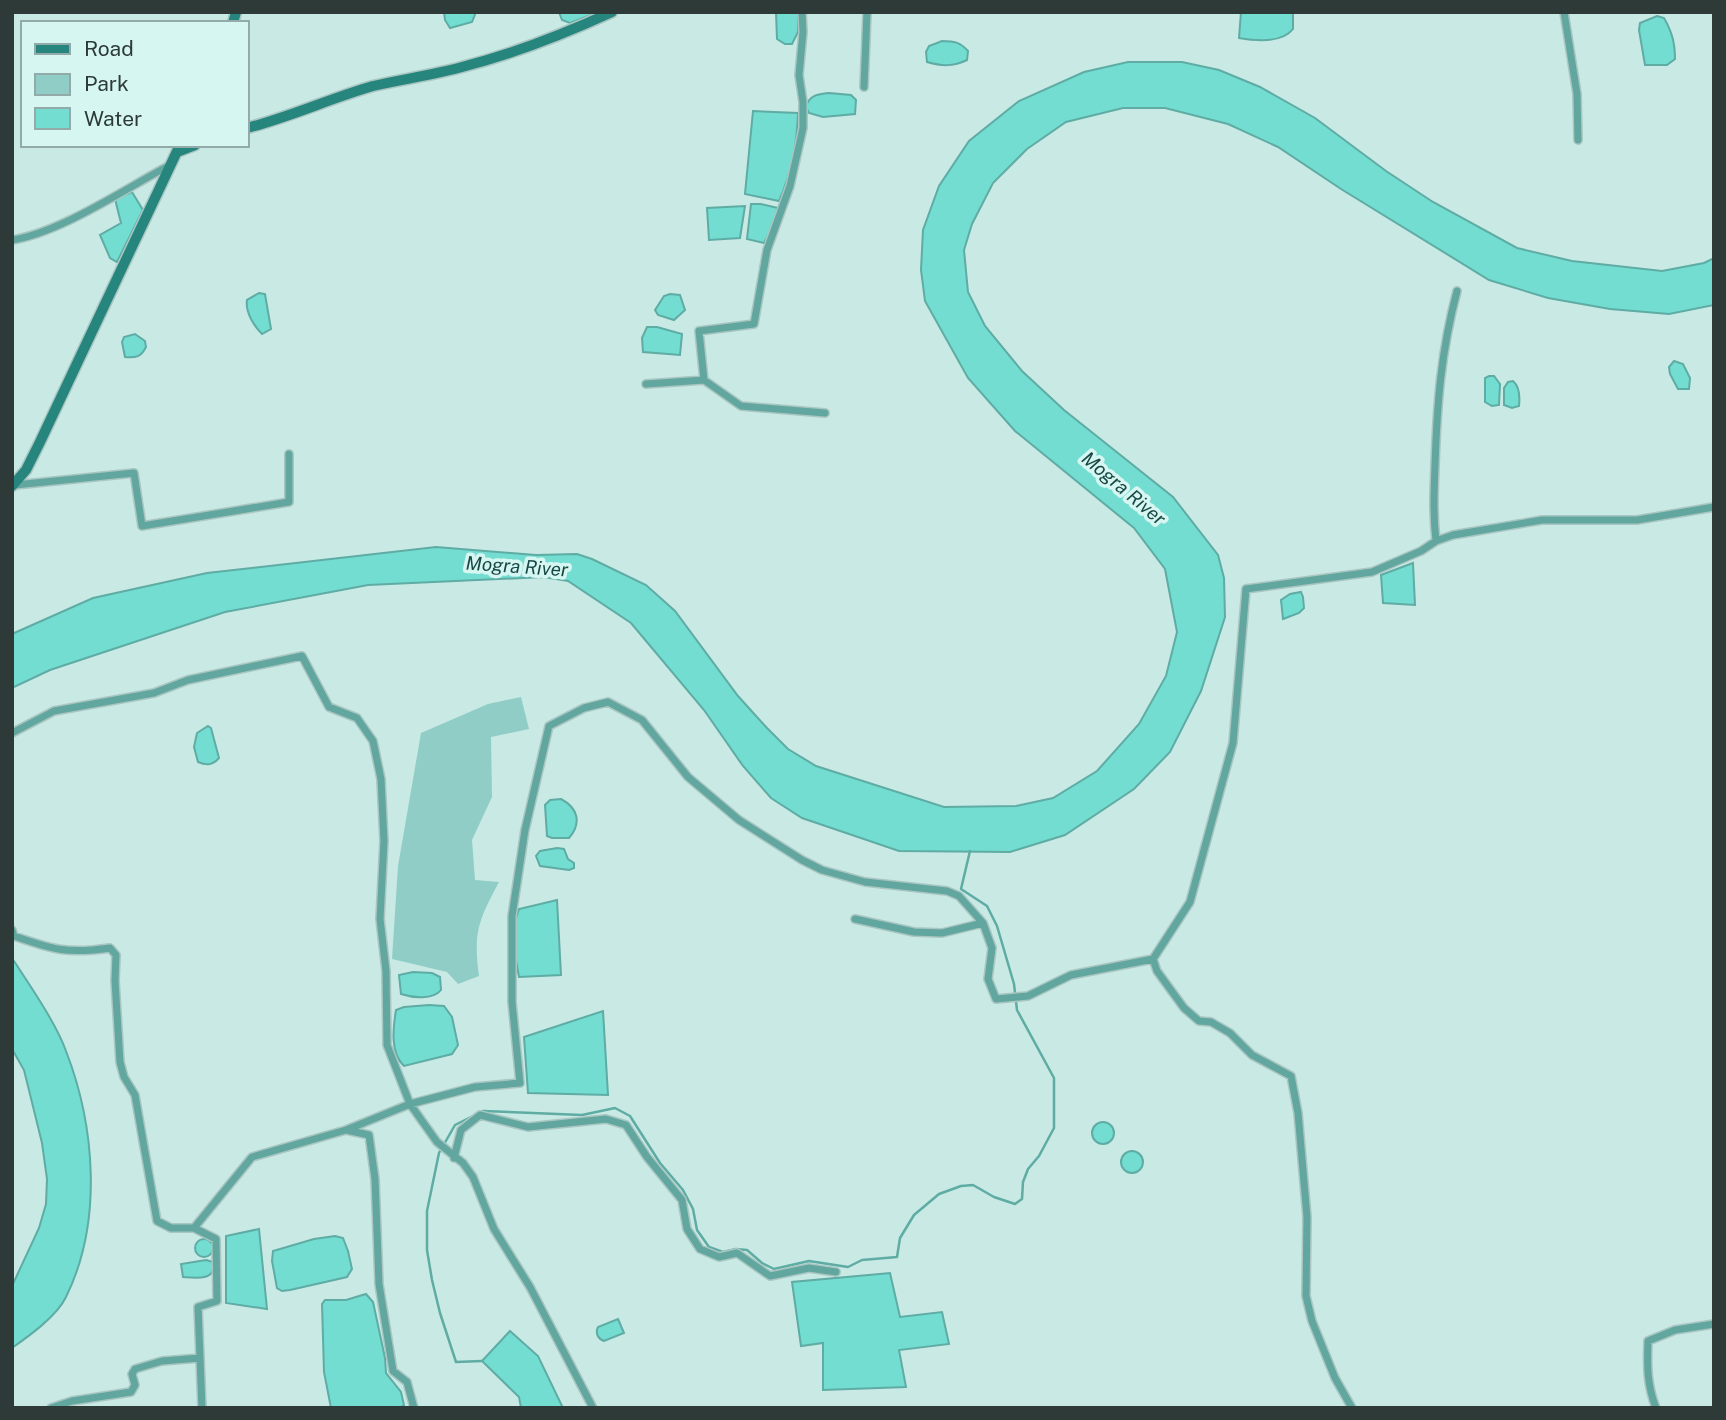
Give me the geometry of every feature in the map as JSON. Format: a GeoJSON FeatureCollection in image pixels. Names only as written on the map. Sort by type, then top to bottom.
{"type":"FeatureCollection","features":[{"type":"Feature","properties":{"kind":"street"},"geometry":{"type":"LineString","coordinates":[[248,128],[372,87],[462,67],[507,53],[580,27],[612,12]]}},
{"type":"Feature","properties":{"kind":"street"},"geometry":{"type":"LineString","coordinates":[[704,380],[699,331],[754,324],[767,250],[790,186],[803,128],[799,75],[802,12]]}},
{"type":"Feature","properties":{"kind":"street"},"geometry":{"type":"LineString","coordinates":[[864,87],[867,12]]}},
{"type":"Feature","properties":{"kind":"street"},"geometry":{"type":"LineString","coordinates":[[1564,12],[1577,94],[1578,140]]}},
{"type":"Feature","properties":{"kind":"street"},"geometry":{"type":"LineString","coordinates":[[14,485],[26,470],[96,328],[179,148]]}},
{"type":"Feature","properties":{"kind":"street"},"geometry":{"type":"LineString","coordinates":[[12,240],[30,237],[59,225],[172,163]]}},
{"type":"Feature","properties":{"kind":"street"},"geometry":{"type":"LineString","coordinates":[[1436,541],[1432,512],[1439,379],[1457,291]]}},
{"type":"Feature","properties":{"kind":"street"},"geometry":{"type":"LineString","coordinates":[[646,384],[704,380],[741,406],[825,413]]}},
{"type":"Feature","properties":{"kind":"street"},"geometry":{"type":"LineString","coordinates":[[14,485],[134,473],[142,526],[289,502],[289,454]]}},
{"type":"Feature","properties":{"kind":"street"},"geometry":{"type":"LineString","coordinates":[[194,1228],[252,1157],[346,1130],[410,1104],[475,1087],[520,1083],[510,952],[512,916],[524,830],[549,726],[584,708],[608,702],[642,720],[688,777],[739,820],[802,860],[822,870],[865,882],[947,891],[959,897],[983,923],[992,948],[988,979],[996,999],[1028,996],[1071,975],[1153,959],[1190,902],[1233,743],[1246,589],[1372,572],[1453,535],[1542,520],[1637,520],[1714,507]]}},
{"type":"Feature","properties":{"kind":"street"},"geometry":{"type":"LineString","coordinates":[[12,733],[54,711],[154,693],[188,680],[302,656],[329,707],[357,718],[373,741],[381,779],[384,841],[380,919],[386,971],[387,1045],[410,1104],[437,1142],[454,1158],[464,1163],[473,1177],[494,1229],[530,1287],[593,1408]]}},
{"type":"Feature","properties":{"kind":"street"},"geometry":{"type":"LineString","coordinates":[[855,919],[914,932],[942,933],[983,923]]}},
{"type":"Feature","properties":{"kind":"street"},"geometry":{"type":"LineString","coordinates":[[12,930],[14,936],[52,949],[82,952],[110,948],[116,955],[120,1062],[124,1077],[135,1095],[157,1221],[171,1228],[194,1228],[216,1240],[217,1301],[198,1307],[202,1408]]}},
{"type":"Feature","properties":{"kind":"street"},"geometry":{"type":"LineString","coordinates":[[1153,959],[1157,971],[1184,1008],[1199,1021],[1211,1022],[1230,1033],[1252,1055],[1291,1076],[1298,1113],[1307,1217],[1306,1296],[1312,1321],[1335,1378],[1352,1408]]}},
{"type":"Feature","properties":{"kind":"street"},"geometry":{"type":"LineString","coordinates":[[454,1158],[461,1130],[480,1115],[528,1127],[606,1119],[626,1125],[647,1157],[682,1200],[687,1229],[700,1249],[719,1257],[737,1253],[770,1276],[809,1268],[836,1272]]}},
{"type":"Feature","properties":{"kind":"street"},"geometry":{"type":"LineString","coordinates":[[346,1130],[369,1135],[375,1179],[379,1284],[393,1371],[407,1382],[414,1408]]}},
{"type":"Feature","properties":{"kind":"street"},"geometry":{"type":"LineString","coordinates":[[1656,1408],[1649,1391],[1647,1376],[1648,1341],[1675,1330],[1714,1324]]}},
{"type":"Feature","properties":{"kind":"street"},"geometry":{"type":"LineString","coordinates":[[51,1408],[72,1401],[131,1392],[135,1385],[132,1374],[135,1369],[162,1362],[200,1358]]}},
{"type":"Feature","properties":{"kind":"green space"},"geometry":{"type":"Polygon","coordinates":[[[521,697],[529,729],[491,737],[492,797],[472,840],[475,880],[499,882],[479,926],[479,976],[458,984],[447,972],[392,959],[398,866],[421,733],[488,704],[521,697]]]}},
{"type":"Feature","properties":{"kind":"water"},"geometry":{"type":"Polygon","coordinates":[[[444,12],[476,12],[472,22],[450,28],[444,12]]]}},
{"type":"Feature","properties":{"kind":"water"},"geometry":{"type":"Polygon","coordinates":[[[559,12],[599,12],[570,23],[562,20],[559,12]]]}},
{"type":"Feature","properties":{"kind":"water"},"geometry":{"type":"Polygon","coordinates":[[[776,12],[798,12],[798,32],[792,44],[785,44],[777,39],[776,12]]]}},
{"type":"Feature","properties":{"kind":"water"},"geometry":{"type":"Polygon","coordinates":[[[1241,12],[1293,12],[1293,29],[1276,39],[1239,38],[1241,12]]]}},
{"type":"Feature","properties":{"kind":"water"},"geometry":{"type":"Polygon","coordinates":[[[1657,16],[1664,18],[1669,28],[1675,59],[1667,65],[1645,65],[1640,23],[1657,16]]]}},
{"type":"Feature","properties":{"kind":"water"},"geometry":{"type":"Polygon","coordinates":[[[942,41],[962,46],[968,51],[967,60],[947,65],[927,62],[926,52],[929,46],[942,41]]]}},
{"type":"Feature","properties":{"kind":"water","name":"Mogra River"},"geometry":{"type":"Polygon","coordinates":[[[1128,62],[1182,62],[1219,70],[1260,87],[1315,118],[1433,202],[1517,248],[1572,261],[1662,271],[1704,263],[1714,258],[1714,305],[1669,314],[1610,309],[1548,298],[1489,280],[1278,147],[1228,124],[1165,108],[1123,108],[1066,122],[1027,149],[993,183],[972,224],[964,250],[968,292],[985,326],[1022,371],[1064,410],[1173,497],[1218,555],[1224,578],[1225,617],[1201,691],[1170,752],[1134,789],[1065,835],[1010,852],[899,851],[802,818],[771,798],[743,766],[704,710],[631,623],[568,581],[544,577],[368,585],[225,612],[50,670],[12,688],[12,634],[93,598],[207,573],[436,547],[536,555],[577,554],[646,585],[675,611],[738,696],[767,728],[788,749],[816,766],[944,807],[1016,806],[1053,798],[1097,771],[1139,724],[1166,676],[1177,632],[1165,569],[1134,528],[1015,431],[968,378],[925,301],[921,270],[923,230],[939,186],[969,141],[1019,101],[1084,72],[1128,62]]]}},
{"type":"Feature","properties":{"kind":"water"},"geometry":{"type":"Polygon","coordinates":[[[829,93],[851,95],[856,100],[855,114],[823,117],[809,113],[806,107],[809,100],[829,93]]]}},
{"type":"Feature","properties":{"kind":"water"},"geometry":{"type":"Polygon","coordinates":[[[753,111],[798,113],[793,158],[779,201],[745,194],[753,111]]]}},
{"type":"Feature","properties":{"kind":"water"},"geometry":{"type":"Polygon","coordinates":[[[132,192],[143,210],[117,262],[110,258],[100,235],[121,223],[115,199],[132,192]]]}},
{"type":"Feature","properties":{"kind":"water"},"geometry":{"type":"Polygon","coordinates":[[[751,204],[778,208],[773,227],[764,243],[747,239],[751,204]]]}},
{"type":"Feature","properties":{"kind":"water"},"geometry":{"type":"Polygon","coordinates":[[[745,206],[740,238],[709,240],[707,208],[745,206]]]}},
{"type":"Feature","properties":{"kind":"water"},"geometry":{"type":"Polygon","coordinates":[[[259,293],[265,294],[271,329],[262,334],[247,309],[247,300],[259,293]]]}},
{"type":"Feature","properties":{"kind":"water"},"geometry":{"type":"Polygon","coordinates":[[[680,295],[685,310],[674,320],[658,315],[655,310],[664,296],[680,295]]]}},
{"type":"Feature","properties":{"kind":"water"},"geometry":{"type":"Polygon","coordinates":[[[647,327],[682,334],[680,355],[643,352],[642,338],[647,327]]]}},
{"type":"Feature","properties":{"kind":"water"},"geometry":{"type":"Polygon","coordinates":[[[135,334],[145,341],[146,347],[138,356],[125,357],[122,342],[124,337],[135,334]]]}},
{"type":"Feature","properties":{"kind":"water"},"geometry":{"type":"Polygon","coordinates":[[[1674,361],[1683,364],[1690,378],[1689,389],[1678,389],[1669,367],[1674,361]]]}},
{"type":"Feature","properties":{"kind":"water"},"geometry":{"type":"Polygon","coordinates":[[[1494,376],[1500,384],[1499,405],[1492,406],[1485,402],[1485,378],[1494,376]]]}},
{"type":"Feature","properties":{"kind":"water"},"geometry":{"type":"Polygon","coordinates":[[[1513,381],[1518,389],[1519,406],[1512,408],[1504,405],[1504,388],[1508,382],[1513,381]]]}},
{"type":"Feature","properties":{"kind":"water"},"geometry":{"type":"Polygon","coordinates":[[[1413,563],[1415,605],[1383,603],[1381,575],[1413,563]]]}},
{"type":"Feature","properties":{"kind":"water"},"geometry":{"type":"Polygon","coordinates":[[[1301,592],[1304,608],[1299,613],[1283,619],[1281,600],[1290,594],[1301,592]]]}},
{"type":"Feature","properties":{"kind":"water"},"geometry":{"type":"Polygon","coordinates":[[[208,726],[211,728],[219,758],[207,764],[198,762],[194,747],[197,733],[208,726]]]}},
{"type":"Feature","properties":{"kind":"water"},"geometry":{"type":"Polygon","coordinates":[[[561,799],[574,811],[576,827],[569,838],[552,838],[547,836],[545,805],[550,800],[561,799]]]}},
{"type":"Feature","properties":{"kind":"water"},"geometry":{"type":"Polygon","coordinates":[[[564,849],[568,859],[574,863],[574,868],[569,870],[540,866],[536,856],[540,851],[564,849]]]}},
{"type":"Feature","properties":{"kind":"water"},"geometry":{"type":"Polygon","coordinates":[[[557,900],[561,975],[519,977],[511,933],[519,909],[557,900]]]}},
{"type":"Feature","properties":{"kind":"water"},"geometry":{"type":"Polygon","coordinates":[[[12,958],[62,1040],[83,1111],[91,1174],[86,1237],[78,1268],[66,1297],[49,1318],[12,1348],[12,1286],[39,1228],[46,1204],[47,1179],[42,1143],[24,1070],[12,1049],[12,958]]]}},
{"type":"Feature","properties":{"kind":"water"},"geometry":{"type":"Polygon","coordinates":[[[413,972],[432,973],[440,977],[441,990],[428,997],[401,994],[399,975],[413,972]]]}},
{"type":"Feature","properties":{"kind":"water"},"geometry":{"type":"Polygon","coordinates":[[[429,1005],[444,1006],[452,1017],[458,1045],[452,1054],[404,1066],[395,1047],[396,1010],[429,1005]]]}},
{"type":"Feature","properties":{"kind":"water"},"geometry":{"type":"Polygon","coordinates":[[[603,1011],[608,1095],[528,1093],[524,1037],[603,1011]]]}},
{"type":"Feature","properties":{"kind":"water"},"geometry":{"type":"Polygon","coordinates":[[[1103,1122],[1111,1125],[1114,1133],[1111,1141],[1103,1144],[1095,1141],[1092,1133],[1095,1125],[1103,1122]]]}},
{"type":"Feature","properties":{"kind":"water"},"geometry":{"type":"Polygon","coordinates":[[[1128,1151],[1136,1151],[1143,1158],[1143,1166],[1136,1173],[1128,1173],[1121,1166],[1121,1158],[1128,1151]]]}},
{"type":"Feature","properties":{"kind":"water"},"geometry":{"type":"Polygon","coordinates":[[[259,1229],[267,1309],[226,1303],[226,1236],[259,1229]]]}},
{"type":"Feature","properties":{"kind":"water"},"geometry":{"type":"Polygon","coordinates":[[[335,1236],[343,1238],[348,1251],[352,1269],[347,1277],[290,1290],[282,1291],[277,1288],[273,1251],[335,1236]]]}},
{"type":"Feature","properties":{"kind":"water"},"geometry":{"type":"Polygon","coordinates":[[[204,1239],[210,1242],[213,1248],[210,1254],[204,1257],[198,1254],[195,1248],[198,1242],[204,1239]]]}},
{"type":"Feature","properties":{"kind":"water"},"geometry":{"type":"Polygon","coordinates":[[[206,1260],[213,1262],[209,1275],[199,1278],[183,1277],[181,1264],[206,1260]]]}},
{"type":"Feature","properties":{"kind":"water"},"geometry":{"type":"Polygon","coordinates":[[[890,1273],[900,1317],[942,1312],[949,1344],[899,1350],[906,1387],[823,1390],[823,1343],[801,1346],[792,1282],[890,1273]]]}},
{"type":"Feature","properties":{"kind":"water"},"geometry":{"type":"Polygon","coordinates":[[[366,1294],[373,1302],[386,1373],[401,1392],[404,1405],[400,1408],[331,1408],[324,1372],[322,1304],[325,1300],[346,1300],[366,1294]]]}},
{"type":"Feature","properties":{"kind":"water"},"geometry":{"type":"Polygon","coordinates":[[[618,1319],[624,1333],[604,1341],[600,1339],[597,1334],[598,1327],[618,1319]]]}},
{"type":"Feature","properties":{"kind":"water"},"geometry":{"type":"Polygon","coordinates":[[[510,1331],[538,1356],[563,1408],[521,1408],[519,1397],[482,1361],[510,1331]]]}},
{"type":"Feature","properties":{"kind":"waterway"},"geometry":{"type":"LineString","coordinates":[[482,1361],[456,1362],[432,1280],[427,1250],[427,1211],[439,1153],[455,1125],[483,1111],[582,1115],[615,1108],[630,1116],[660,1163],[683,1190],[693,1209],[697,1230],[709,1247],[723,1252],[747,1250],[774,1269],[809,1261],[848,1267],[862,1260],[897,1257],[900,1238],[914,1215],[939,1194],[961,1186],[973,1185],[994,1197],[1015,1204],[1022,1199],[1023,1182],[1028,1169],[1039,1156],[1054,1128],[1054,1078],[1017,1010],[1014,984],[997,926],[987,906],[961,889],[970,851]]}}]}
